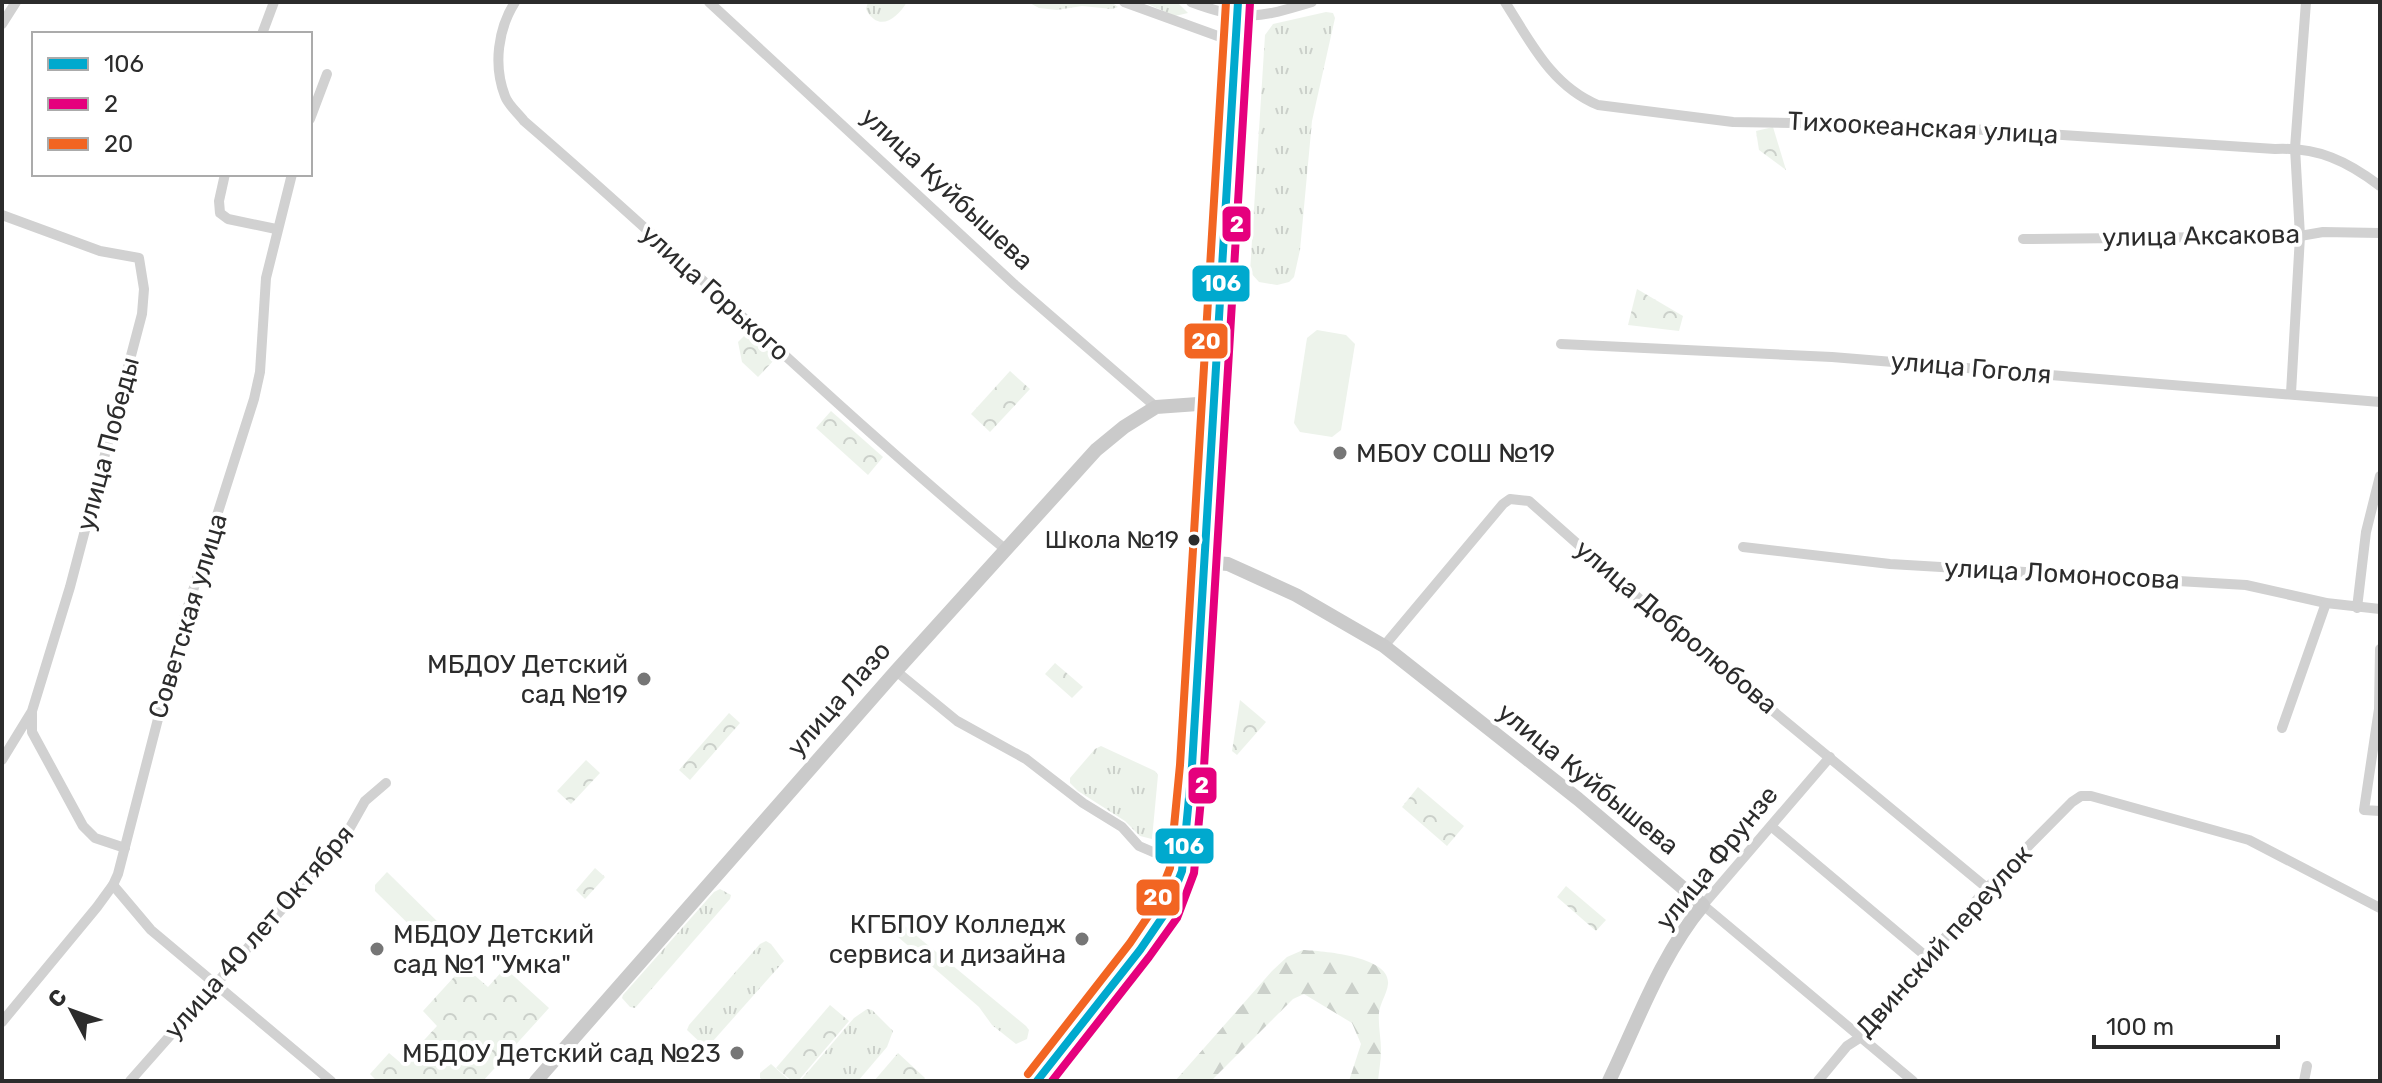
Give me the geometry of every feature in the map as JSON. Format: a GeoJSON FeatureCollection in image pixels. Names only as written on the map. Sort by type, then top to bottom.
{"type":"FeatureCollection","features":[{"type":"Feature","properties":{"kind":"main road"},"geometry":{"type":"LineString","coordinates":[[1037,1081],[1126,970],[1166,912],[1184,858],[1238,10]]}},
{"type":"Feature","properties":{"kind":"main road","name":"улица Лазо"},"geometry":{"type":"LineString","coordinates":[[536,1081],[896,671],[1096,450],[1156,407],[1212,403]]}},
{"type":"Feature","properties":{"kind":"main road","name":"улица Куйбышева"},"geometry":{"type":"LineString","coordinates":[[1204,562],[1228,564],[1296,595],[1384,646],[1578,799],[1703,905]]}},
{"type":"Feature","properties":{"kind":"main road","name":"улица Фрунзе"},"geometry":{"type":"LineString","coordinates":[[1609,1081],[1666,962],[1703,905]]}},
{"type":"Feature","properties":{"kind":"street"},"geometry":{"type":"LineString","coordinates":[[2,24],[16,2]]}},
{"type":"Feature","properties":{"kind":"street"},"geometry":{"type":"LineString","coordinates":[[263,32],[274,2]]}},
{"type":"Feature","properties":{"kind":"street","name":"улица Горького"},"geometry":{"type":"LineString","coordinates":[[515,2],[507,15],[497,60],[505,98],[524,121],[1005,549]]}},
{"type":"Feature","properties":{"kind":"street","name":"улица Куйбышева"},"geometry":{"type":"LineString","coordinates":[[709,2],[982,256],[1156,407]]}},
{"type":"Feature","properties":{"kind":"street"},"geometry":{"type":"LineString","coordinates":[[1124,2],[1237,43]]}},
{"type":"Feature","properties":{"kind":"street"},"geometry":{"type":"LineString","coordinates":[[1191,2],[1275,13],[1312,2]]}},
{"type":"Feature","properties":{"kind":"street","name":"Тихоокеанская улица"},"geometry":{"type":"LineString","coordinates":[[1505,2],[1561,83],[1580,98],[1598,105],[1733,122],[1854,123],[2295,148],[2342,160],[2380,186]]}},
{"type":"Feature","properties":{"kind":"street"},"geometry":{"type":"LineString","coordinates":[[2291,393],[2300,236],[2295,148],[2306,2]]}},
{"type":"Feature","properties":{"kind":"street"},"geometry":{"type":"LineString","coordinates":[[312,114],[327,74]]}},
{"type":"Feature","properties":{"kind":"street"},"geometry":{"type":"LineString","coordinates":[[225,176],[219,201],[220,213],[228,219],[276,229]]}},
{"type":"Feature","properties":{"kind":"street","name":"Советская улица"},"geometry":{"type":"LineString","coordinates":[[2,1022],[113,885],[179,636],[254,399],[260,372],[266,278],[291,176]]}},
{"type":"Feature","properties":{"kind":"street","name":"улица Победы"},"geometry":{"type":"LineString","coordinates":[[2,215],[100,251],[139,258],[144,289],[142,314],[70,587],[32,711],[2,760]]}},
{"type":"Feature","properties":{"kind":"street","name":"улица Аксакова"},"geometry":{"type":"LineString","coordinates":[[2023,239],[2380,233]]}},
{"type":"Feature","properties":{"kind":"street","name":"улица Гоголя"},"geometry":{"type":"LineString","coordinates":[[1561,344],[1832,357],[2380,402]]}},
{"type":"Feature","properties":{"kind":"street"},"geometry":{"type":"LineString","coordinates":[[2357,608],[2366,532],[2380,476]]}},
{"type":"Feature","properties":{"kind":"street","name":"улица Добролюбова"},"geometry":{"type":"LineString","coordinates":[[1384,646],[1494,513],[1510,499],[1529,501],[1669,625],[1987,888]]}},
{"type":"Feature","properties":{"kind":"street","name":"улица Ломоносова"},"geometry":{"type":"LineString","coordinates":[[1743,547],[1890,564],[2246,585],[2326,603],[2380,609]]}},
{"type":"Feature","properties":{"kind":"street"},"geometry":{"type":"LineString","coordinates":[[2282,728],[2326,603]]}},
{"type":"Feature","properties":{"kind":"street"},"geometry":{"type":"LineString","coordinates":[[2380,649],[2380,709],[2364,810],[2380,811]]}},
{"type":"Feature","properties":{"kind":"street"},"geometry":{"type":"LineString","coordinates":[[896,671],[966,727],[1026,759],[1083,803],[1122,827],[1139,846],[1184,858]]}},
{"type":"Feature","properties":{"kind":"street"},"geometry":{"type":"LineString","coordinates":[[32,711],[32,732],[83,826],[95,838],[125,848]]}},
{"type":"Feature","properties":{"kind":"street","name":"улица Фрунзе"},"geometry":{"type":"LineString","coordinates":[[1703,905],[1830,757]]}},
{"type":"Feature","properties":{"kind":"street","name":"улица 40 лет Октября"},"geometry":{"type":"LineString","coordinates":[[130,1081],[343,840],[365,801],[386,783]]}},
{"type":"Feature","properties":{"kind":"street","name":"Двинский переулок"},"geometry":{"type":"LineString","coordinates":[[1818,1081],[1847,1046],[1861,1037],[1987,888],[2081,796],[2091,796],[2240,837],[2380,908]]}},
{"type":"Feature","properties":{"kind":"street"},"geometry":{"type":"LineString","coordinates":[[1772,827],[1928,958]]}},
{"type":"Feature","properties":{"kind":"street"},"geometry":{"type":"LineString","coordinates":[[113,885],[151,930],[331,1081]]}},
{"type":"Feature","properties":{"kind":"street","name":"улица Куйбышева"},"geometry":{"type":"LineString","coordinates":[[1703,905],[1913,1081]]}},
{"type":"Feature","properties":{"kind":"street"},"geometry":{"type":"LineString","coordinates":[[2304,1081],[2307,1066]]}},
{"type":"Feature","properties":{"kind":"green space"},"geometry":{"type":"Polygon","coordinates":[[[868,2],[907,2],[893,18],[882,22],[866,9],[868,2]]]}},
{"type":"Feature","properties":{"kind":"green space"},"geometry":{"type":"Polygon","coordinates":[[[1028,2],[1111,2],[1118,7],[1082,6],[1057,10],[1039,8],[1028,2]]]}},
{"type":"Feature","properties":{"kind":"green space"},"geometry":{"type":"Polygon","coordinates":[[[1143,2],[1177,2],[1188,13],[1175,16],[1143,2]]]}},
{"type":"Feature","properties":{"kind":"green space"},"geometry":{"type":"Polygon","coordinates":[[[1333,13],[1335,18],[1312,121],[1300,250],[1294,277],[1277,285],[1259,282],[1250,272],[1265,35],[1273,24],[1333,13]]]}},
{"type":"Feature","properties":{"kind":"green space"},"geometry":{"type":"Polygon","coordinates":[[[1773,127],[1786,170],[1759,150],[1756,131],[1773,127]]]}},
{"type":"Feature","properties":{"kind":"green space"},"geometry":{"type":"Polygon","coordinates":[[[1637,289],[1683,316],[1679,331],[1628,325],[1637,289]]]}},
{"type":"Feature","properties":{"kind":"green space"},"geometry":{"type":"Polygon","coordinates":[[[1317,330],[1346,335],[1355,344],[1341,430],[1332,437],[1300,432],[1294,423],[1307,338],[1317,330]]]}},
{"type":"Feature","properties":{"kind":"green space"},"geometry":{"type":"Polygon","coordinates":[[[747,333],[776,358],[758,377],[742,362],[738,342],[747,333]]]}},
{"type":"Feature","properties":{"kind":"green space"},"geometry":{"type":"Polygon","coordinates":[[[1010,371],[1030,389],[990,432],[971,414],[1010,371]]]}},
{"type":"Feature","properties":{"kind":"green space"},"geometry":{"type":"Polygon","coordinates":[[[831,411],[883,457],[868,475],[816,428],[831,411]]]}},
{"type":"Feature","properties":{"kind":"green space"},"geometry":{"type":"Polygon","coordinates":[[[1055,663],[1083,687],[1072,698],[1045,674],[1055,663]]]}},
{"type":"Feature","properties":{"kind":"green space"},"geometry":{"type":"Polygon","coordinates":[[[1240,700],[1266,722],[1237,755],[1232,751],[1240,700]]]}},
{"type":"Feature","properties":{"kind":"green space"},"geometry":{"type":"Polygon","coordinates":[[[729,713],[740,723],[690,780],[679,770],[729,713]]]}},
{"type":"Feature","properties":{"kind":"green space"},"geometry":{"type":"Polygon","coordinates":[[[1101,746],[1158,775],[1152,839],[1140,836],[1125,821],[1070,783],[1070,778],[1101,746]]]}},
{"type":"Feature","properties":{"kind":"green space"},"geometry":{"type":"Polygon","coordinates":[[[586,760],[600,773],[571,804],[557,791],[586,760]]]}},
{"type":"Feature","properties":{"kind":"green space"},"geometry":{"type":"Polygon","coordinates":[[[1418,787],[1464,826],[1447,846],[1402,807],[1418,787]]]}},
{"type":"Feature","properties":{"kind":"green space"},"geometry":{"type":"Polygon","coordinates":[[[595,868],[605,877],[585,899],[576,890],[595,868]]]}},
{"type":"Feature","properties":{"kind":"green space"},"geometry":{"type":"Polygon","coordinates":[[[387,872],[447,931],[432,947],[375,891],[375,885],[387,872]]]}},
{"type":"Feature","properties":{"kind":"green space"},"geometry":{"type":"Polygon","coordinates":[[[1566,886],[1606,920],[1596,931],[1557,897],[1566,886]]]}},
{"type":"Feature","properties":{"kind":"green space"},"geometry":{"type":"Polygon","coordinates":[[[720,889],[731,895],[730,899],[635,1008],[630,1007],[623,995],[714,892],[720,889]]]}},
{"type":"Feature","properties":{"kind":"green space"},"geometry":{"type":"Polygon","coordinates":[[[901,923],[1026,1026],[1029,1030],[1027,1039],[1016,1044],[992,1025],[979,1007],[890,930],[901,923]]]}},
{"type":"Feature","properties":{"kind":"green space"},"geometry":{"type":"Polygon","coordinates":[[[766,941],[784,961],[713,1041],[704,1046],[687,1030],[689,1025],[766,941]]]}},
{"type":"Feature","properties":{"kind":"green space"},"geometry":{"type":"Polygon","coordinates":[[[1303,950],[1354,957],[1379,967],[1386,975],[1388,984],[1379,1013],[1381,1050],[1378,1081],[1349,1081],[1361,1044],[1352,1023],[1304,994],[1293,999],[1211,1081],[1175,1081],[1272,971],[1287,957],[1303,950]]]}},
{"type":"Feature","properties":{"kind":"green space"},"geometry":{"type":"Polygon","coordinates":[[[464,966],[488,987],[505,968],[549,1008],[483,1081],[377,1081],[370,1074],[389,1053],[402,1064],[437,1026],[423,1011],[464,966]]]}},
{"type":"Feature","properties":{"kind":"green space"},"geometry":{"type":"Polygon","coordinates":[[[830,1005],[849,1021],[798,1081],[792,1081],[776,1068],[830,1005]]]}},
{"type":"Feature","properties":{"kind":"green space"},"geometry":{"type":"Polygon","coordinates":[[[867,1009],[872,1010],[893,1031],[887,1047],[858,1081],[800,1081],[854,1018],[867,1009]]]}},
{"type":"Feature","properties":{"kind":"green space"},"geometry":{"type":"Polygon","coordinates":[[[898,1053],[925,1078],[923,1081],[874,1081],[898,1053]]]}},
{"type":"Feature","properties":{"kind":"green space"},"geometry":{"type":"Polygon","coordinates":[[[771,1064],[790,1081],[764,1081],[760,1078],[760,1073],[771,1064]]]}},
{"type":"Feature","properties":{"kind":"transit line","name":"20"},"geometry":{"type":"LineString","coordinates":[[1028,1074],[1130,943],[1155,906],[1170,868],[1180,765],[1226,2]]}},
{"type":"Feature","properties":{"kind":"transit line","name":"106"},"geometry":{"type":"LineString","coordinates":[[1037,1081],[1140,950],[1166,912],[1182,871],[1192,766],[1238,2]]}},
{"type":"Feature","properties":{"kind":"transit line","name":"2"},"geometry":{"type":"LineString","coordinates":[[1052,1081],[1177,918],[1194,873],[1204,767],[1250,3]]}},
{"type":"Feature","properties":{"kind":"place","name":"МБОУ СОШ №19"},"geometry":{"type":"Point","coordinates":[1340,453]}},
{"type":"Feature","properties":{"kind":"place","name":"Школа №19"},"geometry":{"type":"Point","coordinates":[1194,540]}},
{"type":"Feature","properties":{"kind":"place","name":"МБДОУ Детский сад №19"},"geometry":{"type":"Point","coordinates":[644,679]}},
{"type":"Feature","properties":{"kind":"place","name":"КГБПОУ Колледж сервиса и дизайна"},"geometry":{"type":"Point","coordinates":[1082,939]}},
{"type":"Feature","properties":{"kind":"place","name":"МБДОУ Детский сад №1 \"Умка\""},"geometry":{"type":"Point","coordinates":[377,949]}},
{"type":"Feature","properties":{"kind":"place","name":"МБДОУ Детский сад №23"},"geometry":{"type":"Point","coordinates":[737,1053]}}]}
